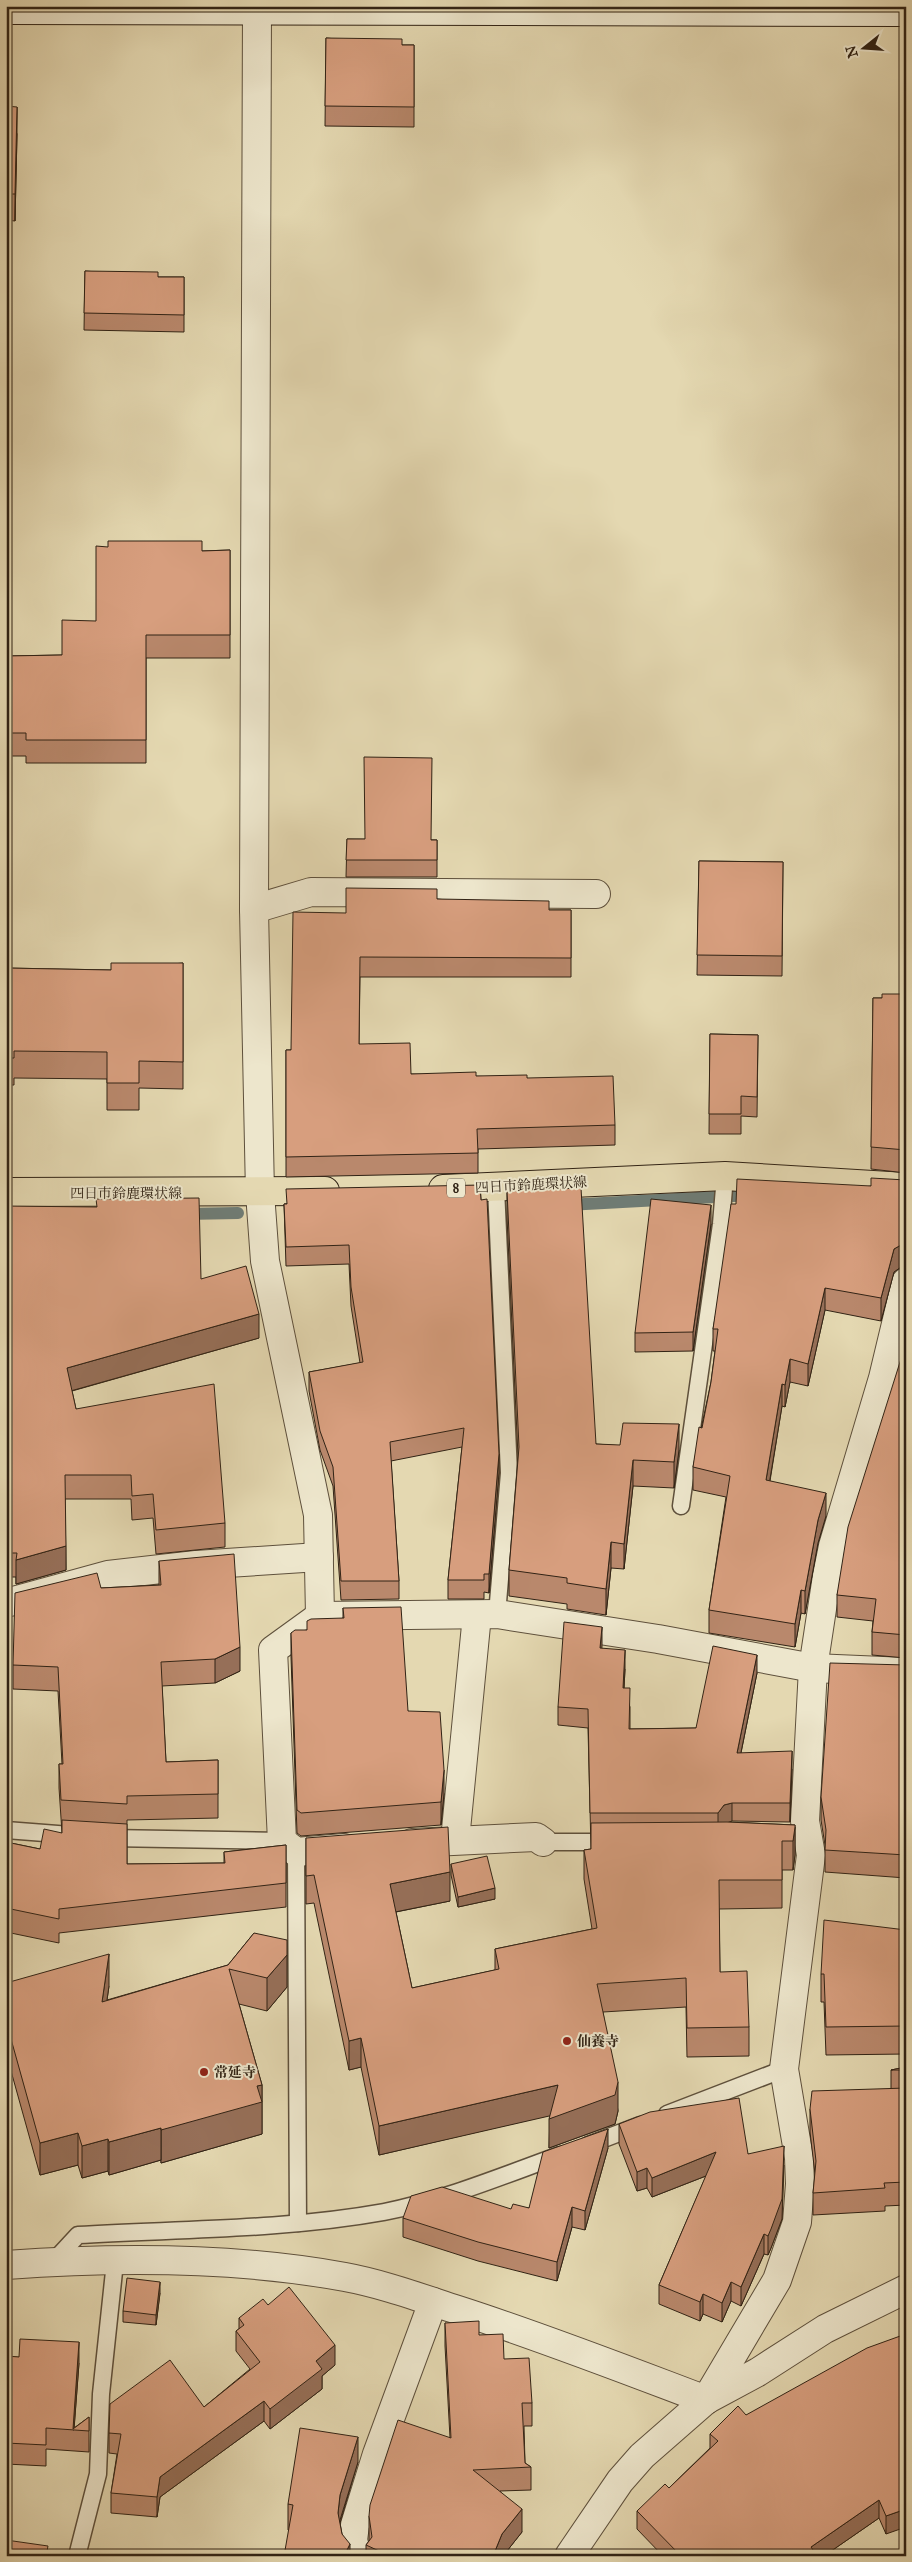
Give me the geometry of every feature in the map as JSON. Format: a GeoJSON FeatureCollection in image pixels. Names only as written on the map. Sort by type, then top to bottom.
{"type":"FeatureCollection","features":[{"type":"Feature","properties":{"kind":"main road","name":"四日市鈴鹿環状線"},"geometry":{"type":"LineString","coordinates":[[417,1189],[496,1189],[725,1176],[906,1187]]}},
{"type":"Feature","properties":{"kind":"main road","name":"四日市鈴鹿環状線"},"geometry":{"type":"LineString","coordinates":[[6,1192],[260,1193],[348,1191]]}},
{"type":"Feature","properties":{"kind":"street"},"geometry":{"type":"LineString","coordinates":[[6,10],[257,9],[906,12]]}},
{"type":"Feature","properties":{"kind":"street"},"geometry":{"type":"LineString","coordinates":[[257,9],[254,910],[260,1193],[265,1260],[318,1515],[320,1616]]}},
{"type":"Feature","properties":{"kind":"street"},"geometry":{"type":"LineString","coordinates":[[254,910],[311,892],[596,894]]}},
{"type":"Feature","properties":{"kind":"street"},"geometry":{"type":"LineString","coordinates":[[706,2400],[777,2280],[797,2222],[800,2184],[798,2104],[784,2069],[811,1855],[805,1821],[813,1668],[833,1546],[883,1378],[906,1282]]}},
{"type":"Feature","properties":{"kind":"street"},"geometry":{"type":"LineString","coordinates":[[6,1603],[108,1575],[205,1565],[319,1557]]}},
{"type":"Feature","properties":{"kind":"street"},"geometry":{"type":"LineString","coordinates":[[455,1840],[487,1614]]}},
{"type":"Feature","properties":{"kind":"street"},"geometry":{"type":"LineString","coordinates":[[543,1842],[536,1837],[380,1845],[289,1846],[273,1650],[320,1616],[487,1614],[658,1639],[813,1668],[906,1672]]}},
{"type":"Feature","properties":{"kind":"street"},"geometry":{"type":"LineString","coordinates":[[779,1838],[808,1838]]}},
{"type":"Feature","properties":{"kind":"street"},"geometry":{"type":"LineString","coordinates":[[6,2265],[53,2262],[178,2261],[268,2268],[346,2277],[533,2334],[706,2400]]}},
{"type":"Feature","properties":{"kind":"street"},"geometry":{"type":"LineString","coordinates":[[569,2556],[620,2481],[642,2456],[706,2400],[758,2372],[825,2329],[906,2289]]}},
{"type":"Feature","properties":{"kind":"street"},"geometry":{"type":"LineString","coordinates":[[357,2556],[353,2540],[355,2525],[377,2454],[433,2302]]}},
{"type":"Feature","properties":{"kind":"lane"},"geometry":{"type":"LineString","coordinates":[[681,1506],[721,1224],[725,1176]]}},
{"type":"Feature","properties":{"kind":"lane"},"geometry":{"type":"LineString","coordinates":[[487,1614],[509,1473],[496,1189]]}},
{"type":"Feature","properties":{"kind":"lane"},"geometry":{"type":"LineString","coordinates":[[6,1830],[109,1838],[289,1846],[298,2223]]}},
{"type":"Feature","properties":{"kind":"lane"},"geometry":{"type":"LineString","coordinates":[[543,1842],[629,1842]]}},
{"type":"Feature","properties":{"kind":"lane"},"geometry":{"type":"LineString","coordinates":[[53,2262],[78,2235],[298,2223],[384,2212],[458,2192],[593,2143],[784,2069]]}},
{"type":"Feature","properties":{"kind":"lane"},"geometry":{"type":"LineString","coordinates":[[77,2556],[98,2474],[101,2394],[115,2262]]}},
{"type":"Feature","properties":{"kind":"building"},"geometry":{"type":"Polygon","coordinates":[[[326,38],[402,39],[402,45],[414,45],[414,107],[325,106],[326,38]]]}},
{"type":"Feature","properties":{"kind":"building"},"geometry":{"type":"Polygon","coordinates":[[[6,106],[17,107],[15,194],[6,194],[6,106]]]}},
{"type":"Feature","properties":{"kind":"building"},"geometry":{"type":"Polygon","coordinates":[[[85,271],[158,272],[158,277],[184,277],[184,315],[84,313],[85,271]]]}},
{"type":"Feature","properties":{"kind":"building"},"geometry":{"type":"Polygon","coordinates":[[[108,541],[202,541],[202,551],[230,550],[230,635],[146,635],[146,740],[26,740],[26,733],[6,733],[6,656],[62,655],[62,620],[96,621],[96,546],[108,547],[108,541]]]}},
{"type":"Feature","properties":{"kind":"building"},"geometry":{"type":"Polygon","coordinates":[[[364,757],[432,758],[431,840],[437,840],[437,860],[346,860],[347,839],[365,839],[364,757]]]}},
{"type":"Feature","properties":{"kind":"building"},"geometry":{"type":"Polygon","coordinates":[[[699,861],[783,862],[782,956],[697,955],[699,861]]]}},
{"type":"Feature","properties":{"kind":"building"},"geometry":{"type":"Polygon","coordinates":[[[346,888],[437,889],[437,899],[549,901],[549,910],[571,910],[571,958],[360,957],[359,1044],[410,1043],[411,1074],[476,1072],[476,1076],[527,1075],[527,1078],[613,1076],[615,1125],[477,1129],[478,1153],[286,1157],[286,1050],[291,1050],[293,912],[346,913],[346,888]]]}},
{"type":"Feature","properties":{"kind":"building"},"geometry":{"type":"Polygon","coordinates":[[[111,963],[183,963],[183,1062],[139,1061],[139,1083],[107,1083],[107,1052],[14,1051],[14,1058],[6,1058],[6,968],[111,970],[111,963]]]}},
{"type":"Feature","properties":{"kind":"building"},"geometry":{"type":"Polygon","coordinates":[[[882,994],[906,994],[906,1150],[871,1147],[873,998],[882,998],[882,994]]]}},
{"type":"Feature","properties":{"kind":"building"},"geometry":{"type":"Polygon","coordinates":[[[710,1034],[758,1035],[757,1097],[741,1096],[741,1114],[709,1114],[710,1034]]]}},
{"type":"Feature","properties":{"kind":"building"},"geometry":{"type":"Polygon","coordinates":[[[871,1178],[906,1180],[906,1244],[894,1249],[881,1298],[825,1288],[808,1364],[790,1359],[785,1385],[782,1384],[766,1480],[826,1493],[818,1520],[805,1591],[801,1590],[795,1624],[709,1610],[730,1476],[693,1467],[699,1427],[702,1428],[711,1382],[718,1329],[713,1329],[731,1204],[736,1204],[737,1179],[871,1186],[871,1178]]]}},
{"type":"Feature","properties":{"kind":"building"},"geometry":{"type":"Polygon","coordinates":[[[480,1185],[481,1200],[487,1199],[499,1454],[489,1574],[484,1574],[484,1580],[448,1580],[464,1428],[390,1442],[399,1581],[341,1581],[333,1467],[320,1431],[309,1372],[363,1362],[351,1287],[349,1245],[286,1247],[284,1204],[287,1204],[286,1189],[480,1185]]]}},
{"type":"Feature","properties":{"kind":"building"},"geometry":{"type":"Polygon","coordinates":[[[581,1188],[596,1444],[620,1445],[623,1423],[679,1424],[674,1462],[633,1460],[624,1544],[611,1542],[606,1589],[567,1583],[567,1578],[509,1570],[519,1447],[507,1191],[581,1188]]]}},
{"type":"Feature","properties":{"kind":"building"},"geometry":{"type":"Polygon","coordinates":[[[199,1198],[201,1279],[246,1266],[259,1314],[67,1368],[76,1409],[214,1384],[225,1523],[156,1530],[153,1494],[132,1496],[131,1475],[65,1475],[66,1546],[16,1560],[17,1553],[6,1553],[6,1206],[97,1207],[96,1199],[199,1198]]]}},
{"type":"Feature","properties":{"kind":"building"},"geometry":{"type":"Polygon","coordinates":[[[651,1199],[711,1205],[693,1332],[635,1333],[651,1199]]]}},
{"type":"Feature","properties":{"kind":"building"},"geometry":{"type":"Polygon","coordinates":[[[906,1343],[906,1635],[872,1632],[876,1599],[837,1595],[848,1527],[906,1343]]]}},
{"type":"Feature","properties":{"kind":"building"},"geometry":{"type":"Polygon","coordinates":[[[234,1554],[240,1647],[215,1659],[161,1662],[166,1762],[218,1760],[218,1794],[127,1796],[127,1804],[61,1800],[59,1764],[63,1764],[58,1667],[13,1665],[15,1593],[97,1573],[101,1588],[161,1585],[159,1561],[234,1554]]]}},
{"type":"Feature","properties":{"kind":"building"},"geometry":{"type":"Polygon","coordinates":[[[401,1607],[408,1711],[440,1712],[444,1770],[441,1802],[301,1813],[297,1810],[291,1633],[295,1630],[307,1630],[307,1621],[311,1619],[344,1618],[343,1608],[401,1607]]]}},
{"type":"Feature","properties":{"kind":"building"},"geometry":{"type":"Polygon","coordinates":[[[564,1622],[602,1627],[600,1648],[625,1650],[623,1688],[630,1688],[629,1729],[696,1728],[713,1646],[757,1655],[737,1753],[792,1751],[790,1803],[732,1803],[724,1805],[718,1813],[590,1813],[588,1709],[558,1707],[564,1622]]]}},
{"type":"Feature","properties":{"kind":"building"},"geometry":{"type":"Polygon","coordinates":[[[830,1663],[906,1665],[906,1855],[825,1850],[826,1830],[821,1797],[830,1663]]]}},
{"type":"Feature","properties":{"kind":"building"},"geometry":{"type":"Polygon","coordinates":[[[62,1820],[127,1824],[127,1864],[225,1863],[224,1852],[286,1845],[286,1883],[59,1909],[59,1919],[6,1908],[6,1842],[40,1849],[44,1829],[62,1833],[62,1820]]]}},
{"type":"Feature","properties":{"kind":"building"},"geometry":{"type":"Polygon","coordinates":[[[727,1822],[795,1825],[793,1841],[782,1841],[782,1880],[719,1880],[720,1972],[747,1971],[749,2027],[687,2028],[686,1978],[597,1984],[618,2082],[615,2095],[549,2119],[558,2085],[379,2126],[361,2038],[349,2041],[314,1875],[306,1876],[306,1838],[448,1827],[450,1872],[390,1884],[412,1988],[499,1969],[495,1949],[597,1928],[584,1850],[591,1849],[591,1823],[727,1822]]]}},
{"type":"Feature","properties":{"kind":"building"},"geometry":{"type":"Polygon","coordinates":[[[487,1856],[495,1888],[458,1897],[451,1864],[487,1856]]]}},
{"type":"Feature","properties":{"kind":"building"},"geometry":{"type":"Polygon","coordinates":[[[824,1920],[906,1930],[906,2026],[826,2027],[824,1974],[821,1974],[824,1920]]]}},
{"type":"Feature","properties":{"kind":"building"},"geometry":{"type":"Polygon","coordinates":[[[254,1933],[287,1940],[287,1955],[267,1978],[229,1969],[262,2085],[257,2086],[262,2102],[161,2130],[161,2128],[109,2142],[108,2139],[82,2146],[78,2133],[40,2143],[6,2021],[6,1983],[109,1954],[102,2002],[228,1965],[254,1933]]]}},
{"type":"Feature","properties":{"kind":"building"},"geometry":{"type":"Polygon","coordinates":[[[906,2067],[906,2070],[891,2070],[906,2067]]]}},
{"type":"Feature","properties":{"kind":"building"},"geometry":{"type":"Polygon","coordinates":[[[906,2088],[906,2182],[884,2183],[885,2188],[813,2193],[816,2161],[810,2109],[812,2091],[906,2088]]]}},
{"type":"Feature","properties":{"kind":"building"},"geometry":{"type":"Polygon","coordinates":[[[739,2098],[748,2154],[784,2146],[782,2199],[768,2236],[764,2234],[741,2287],[731,2282],[722,2303],[703,2294],[700,2302],[659,2285],[716,2152],[652,2178],[647,2168],[637,2172],[619,2124],[650,2112],[739,2098]]]}},
{"type":"Feature","properties":{"kind":"building"},"geometry":{"type":"Polygon","coordinates":[[[608,2129],[585,2211],[572,2207],[557,2262],[478,2242],[403,2218],[411,2196],[442,2187],[511,2209],[513,2204],[529,2208],[543,2152],[608,2129]]]}},
{"type":"Feature","properties":{"kind":"building"},"geometry":{"type":"Polygon","coordinates":[[[127,2278],[160,2282],[156,2315],[123,2311],[127,2278]]]}},
{"type":"Feature","properties":{"kind":"building"},"geometry":{"type":"Polygon","coordinates":[[[289,2287],[335,2345],[316,2361],[322,2369],[270,2409],[264,2401],[160,2477],[157,2497],[111,2493],[121,2434],[109,2433],[110,2404],[170,2360],[204,2407],[260,2362],[236,2331],[244,2325],[239,2318],[263,2299],[268,2305],[289,2287]]]}},
{"type":"Feature","properties":{"kind":"building"},"geometry":{"type":"Polygon","coordinates":[[[479,2321],[479,2335],[503,2334],[504,2359],[529,2358],[532,2403],[522,2403],[525,2463],[531,2467],[473,2470],[522,2509],[502,2534],[493,2556],[390,2556],[366,2545],[372,2537],[369,2516],[370,2505],[398,2420],[451,2438],[445,2323],[479,2321]]]}},
{"type":"Feature","properties":{"kind":"building"},"geometry":{"type":"Polygon","coordinates":[[[903,2335],[906,2342],[906,2509],[886,2516],[879,2500],[811,2547],[817,2556],[681,2556],[637,2511],[665,2484],[669,2488],[718,2441],[710,2434],[738,2406],[746,2415],[867,2348],[903,2335]]]}},
{"type":"Feature","properties":{"kind":"building"},"geometry":{"type":"Polygon","coordinates":[[[20,2339],[79,2342],[73,2429],[89,2417],[89,2431],[46,2428],[46,2445],[6,2443],[6,2356],[19,2357],[20,2339]]]}},
{"type":"Feature","properties":{"kind":"building"},"geometry":{"type":"Polygon","coordinates":[[[300,2428],[358,2437],[340,2495],[338,2513],[342,2534],[350,2544],[344,2556],[284,2556],[293,2505],[288,2504],[300,2428]]]}},
{"type":"Feature","properties":{"kind":"building"},"geometry":{"type":"Polygon","coordinates":[[[6,2540],[48,2546],[46,2556],[6,2556],[6,2540]]]}},
{"type":"Feature","properties":{"kind":"waterway"},"geometry":{"type":"LineString","coordinates":[[567,1205],[752,1195]]}},
{"type":"Feature","properties":{"kind":"waterway"},"geometry":{"type":"LineString","coordinates":[[184,1214],[238,1213]]}},
{"type":"Feature","properties":{"kind":"place","name":"仙養寺"},"geometry":{"type":"Point","coordinates":[567,2041]}},
{"type":"Feature","properties":{"kind":"place","name":"常延寺"},"geometry":{"type":"Point","coordinates":[204,2072]}}]}
